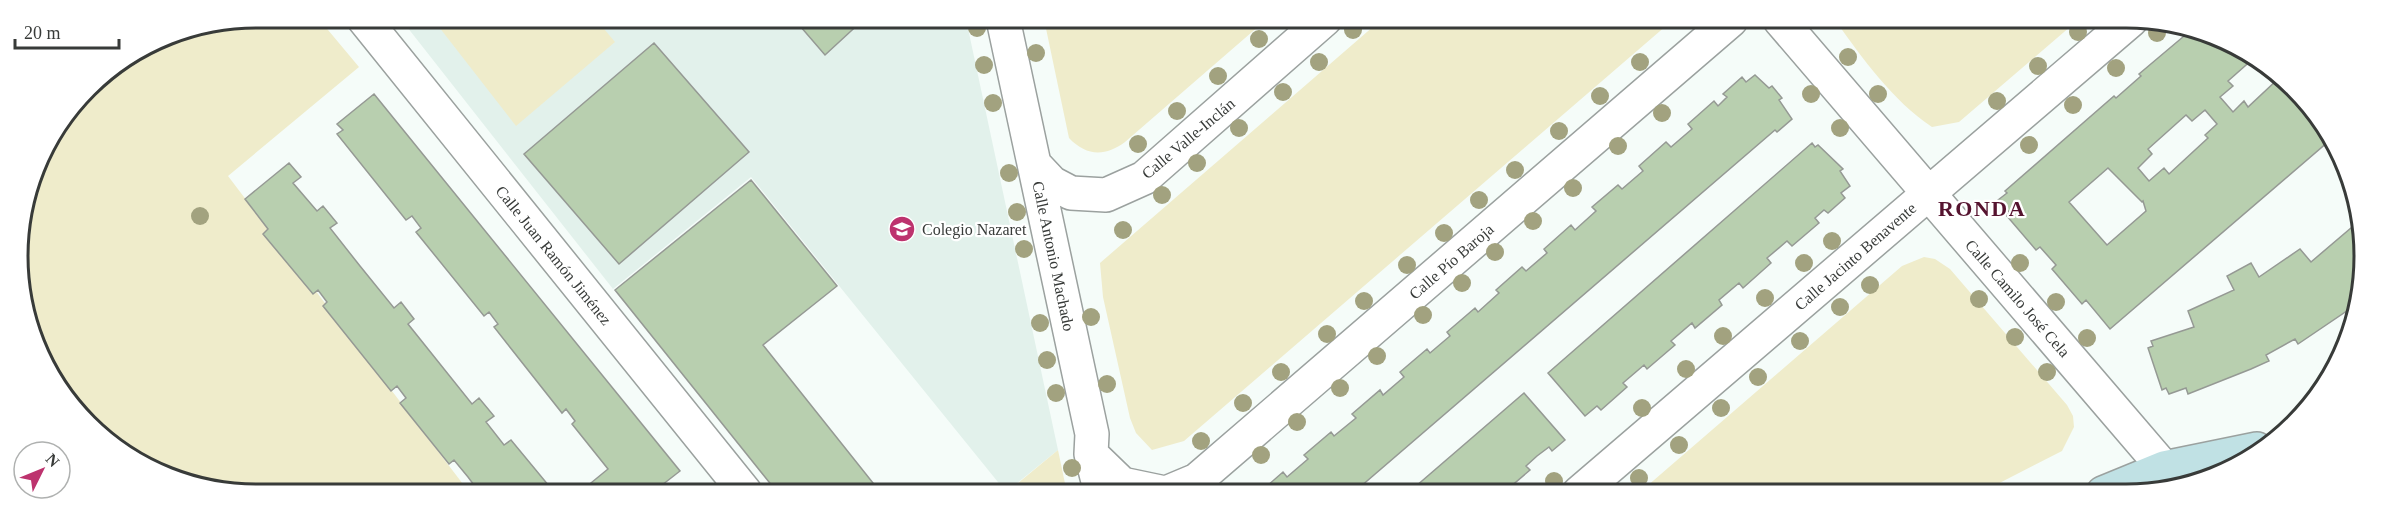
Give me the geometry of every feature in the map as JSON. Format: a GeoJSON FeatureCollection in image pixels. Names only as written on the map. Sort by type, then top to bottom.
{"type":"FeatureCollection","features":[{"type":"Feature","properties":{"kind":"main road"},"geometry":{"type":"LineString","coordinates":[[2126,484],[2163,468],[2241,452]]}},
{"type":"Feature","properties":{"kind":"street","name":"Calle Juan Ramón Jiménez"},"geometry":{"type":"LineString","coordinates":[[371,28],[729,484]]}},
{"type":"Feature","properties":{"kind":"street","name":"Calle Antonio Machado"},"geometry":{"type":"LineString","coordinates":[[1004,28],[1036,166],[1092,434],[1091,454],[1099,484]]}},
{"type":"Feature","properties":{"kind":"street","name":"Calle Valle-Inclán"},"geometry":{"type":"LineString","coordinates":[[1036,166],[1052,183],[1071,193],[1106,195],[1144,178],[1315,28]]}},
{"type":"Feature","properties":{"kind":"street","name":"Calle Pío Baroja"},"geometry":{"type":"LineString","coordinates":[[1187,484],[1197,480],[1722,28]]}},
{"type":"Feature","properties":{"kind":"street","name":"Calle Camilo José Cela"},"geometry":{"type":"LineString","coordinates":[[1787,28],[2163,468]]}},
{"type":"Feature","properties":{"kind":"street","name":"Calle Jacinto Benavente"},"geometry":{"type":"LineString","coordinates":[[1590,484],[2122,28]]}},
{"type":"Feature","properties":{"kind":"street","name":"Calle Pío Baroja"},"geometry":{"type":"LineString","coordinates":[[1091,454],[1122,484]]}},
{"type":"Feature","properties":{"kind":"shaded area"},"geometry":{"type":"Polygon","coordinates":[[[326,28],[359,67],[228,176],[463,484],[226,482],[197,476],[142,453],[106,427],[85,406],[52,357],[36,315],[30,286],[28,256],[30,226],[36,197],[59,142],[85,106],[106,85],[142,59],[169,46],[197,36],[226,30],[326,28]]]}},
{"type":"Feature","properties":{"kind":"shaded area","name":"Colegio Nazaret"},"geometry":{"type":"Polygon","coordinates":[[[408,28],[968,28],[1058,450],[1016,484],[1000,484],[751,177],[613,289],[408,28]]]}},
{"type":"Feature","properties":{"kind":"shaded area"},"geometry":{"type":"Polygon","coordinates":[[[440,28],[603,28],[615,42],[516,126],[440,28]]]}},
{"type":"Feature","properties":{"kind":"shaded area"},"geometry":{"type":"Polygon","coordinates":[[[1046,28],[1257,28],[1118,147],[1103,152],[1089,151],[1069,138],[1046,28]]]}},
{"type":"Feature","properties":{"kind":"shaded area"},"geometry":{"type":"Polygon","coordinates":[[[1372,28],[1664,28],[1184,441],[1152,450],[1136,433],[1130,418],[1103,297],[1100,263],[1372,28]]]}},
{"type":"Feature","properties":{"kind":"shaded area"},"geometry":{"type":"Polygon","coordinates":[[[1841,28],[2069,28],[1959,122],[1932,127],[1891,92],[1841,28]]]}},
{"type":"Feature","properties":{"kind":"shaded area"},"geometry":{"type":"Polygon","coordinates":[[[1924,257],[1935,259],[1950,269],[2067,405],[2073,416],[2074,427],[2062,451],[1998,484],[1649,484],[1902,266],[1924,257]]]}},
{"type":"Feature","properties":{"kind":"shaded area"},"geometry":{"type":"Polygon","coordinates":[[[1058,450],[1065,484],[1017,484],[1058,450]]]}},
{"type":"Feature","properties":{"kind":"building"},"geometry":{"type":"Polygon","coordinates":[[[802,28],[854,28],[825,55],[802,28]]]}},
{"type":"Feature","properties":{"kind":"building"},"geometry":{"type":"Polygon","coordinates":[[[2184,36],[2213,46],[2247,64],[2228,81],[2233,86],[2220,97],[2233,112],[2244,101],[2248,107],[2274,83],[2297,106],[2325,145],[2110,329],[2086,300],[2082,304],[2052,269],[2056,265],[2040,247],[2036,250],[2006,215],[2010,213],[1998,200],[2007,193],[2005,191],[2114,96],[2116,98],[2141,76],[2139,74],[2184,36]],[[2205,110],[2192,121],[2186,115],[2148,149],[2152,154],[2138,168],[2149,181],[2164,168],[2169,174],[2208,138],[2205,135],[2217,124],[2205,110]],[[2108,168],[2069,202],[2107,245],[2146,211],[2142,202],[2108,168]]]}},
{"type":"Feature","properties":{"kind":"building"},"geometry":{"type":"Polygon","coordinates":[[[654,43],[749,152],[619,264],[524,154],[654,43]]]}},
{"type":"Feature","properties":{"kind":"building"},"geometry":{"type":"Polygon","coordinates":[[[1755,75],[1769,88],[1772,86],[1782,98],[1779,100],[1792,119],[1777,132],[1775,130],[1363,484],[1269,484],[1283,472],[1287,477],[1308,459],[1304,455],[1331,432],[1334,436],[1356,418],[1352,414],[1380,390],[1383,395],[1404,377],[1400,372],[1427,349],[1430,353],[1450,336],[1447,332],[1475,308],[1478,312],[1499,293],[1496,290],[1522,267],[1526,271],[1547,253],[1544,249],[1571,225],[1575,230],[1596,211],[1592,207],[1618,185],[1622,189],[1643,171],[1639,166],[1666,142],[1671,147],[1692,129],[1688,124],[1714,101],[1718,106],[1727,97],[1723,94],[1742,77],[1746,82],[1755,75]]]}},
{"type":"Feature","properties":{"kind":"building"},"geometry":{"type":"Polygon","coordinates":[[[374,94],[680,471],[663,484],[590,484],[608,469],[572,424],[575,421],[566,409],[562,413],[494,327],[498,324],[489,312],[484,316],[416,232],[421,228],[412,216],[406,220],[337,134],[343,130],[337,124],[374,94]]]}},
{"type":"Feature","properties":{"kind":"building"},"geometry":{"type":"Polygon","coordinates":[[[1812,143],[1815,147],[1818,145],[1843,169],[1840,171],[1850,186],[1841,193],[1845,198],[1828,213],[1824,210],[1815,218],[1819,223],[1792,246],[1787,241],[1767,258],[1771,263],[1743,288],[1739,283],[1719,300],[1722,305],[1695,328],[1692,323],[1671,341],[1675,345],[1647,369],[1644,365],[1623,383],[1627,387],[1601,410],[1597,406],[1585,416],[1548,373],[1812,143]]]}},
{"type":"Feature","properties":{"kind":"building"},"geometry":{"type":"Polygon","coordinates":[[[289,163],[301,177],[293,183],[317,211],[323,206],[337,223],[330,228],[394,308],[401,302],[414,319],[408,324],[472,404],[479,398],[494,416],[486,422],[504,445],[511,440],[547,484],[473,484],[454,460],[449,464],[400,403],[406,398],[397,386],[391,391],[323,306],[327,302],[318,290],[313,294],[263,234],[268,229],[245,199],[289,163]]]}},
{"type":"Feature","properties":{"kind":"building"},"geometry":{"type":"Polygon","coordinates":[[[751,180],[837,286],[763,345],[874,484],[771,484],[615,290],[751,180]]]}},
{"type":"Feature","properties":{"kind":"building"},"geometry":{"type":"Polygon","coordinates":[[[2352,227],[2354,256],[2352,286],[2347,311],[2298,344],[2295,339],[2266,355],[2269,361],[2251,369],[2188,394],[2186,388],[2169,394],[2166,388],[2162,390],[2148,348],[2153,346],[2151,341],[2194,327],[2188,311],[2234,290],[2227,276],[2251,263],[2259,277],[2300,249],[2311,262],[2352,227]]]}},
{"type":"Feature","properties":{"kind":"building"},"geometry":{"type":"Polygon","coordinates":[[[1524,393],[1565,440],[1552,451],[1549,447],[1537,456],[1526,466],[1530,470],[1514,484],[1418,484],[1524,393]]]}},
{"type":"Feature","properties":{"kind":"place","name":"Colegio Nazaret"},"geometry":{"type":"Point","coordinates":[902,229]}},
{"type":"Feature","properties":{"kind":"district","name":"RONDA"},"geometry":{"type":"Point","coordinates":[1982,208]}}]}
